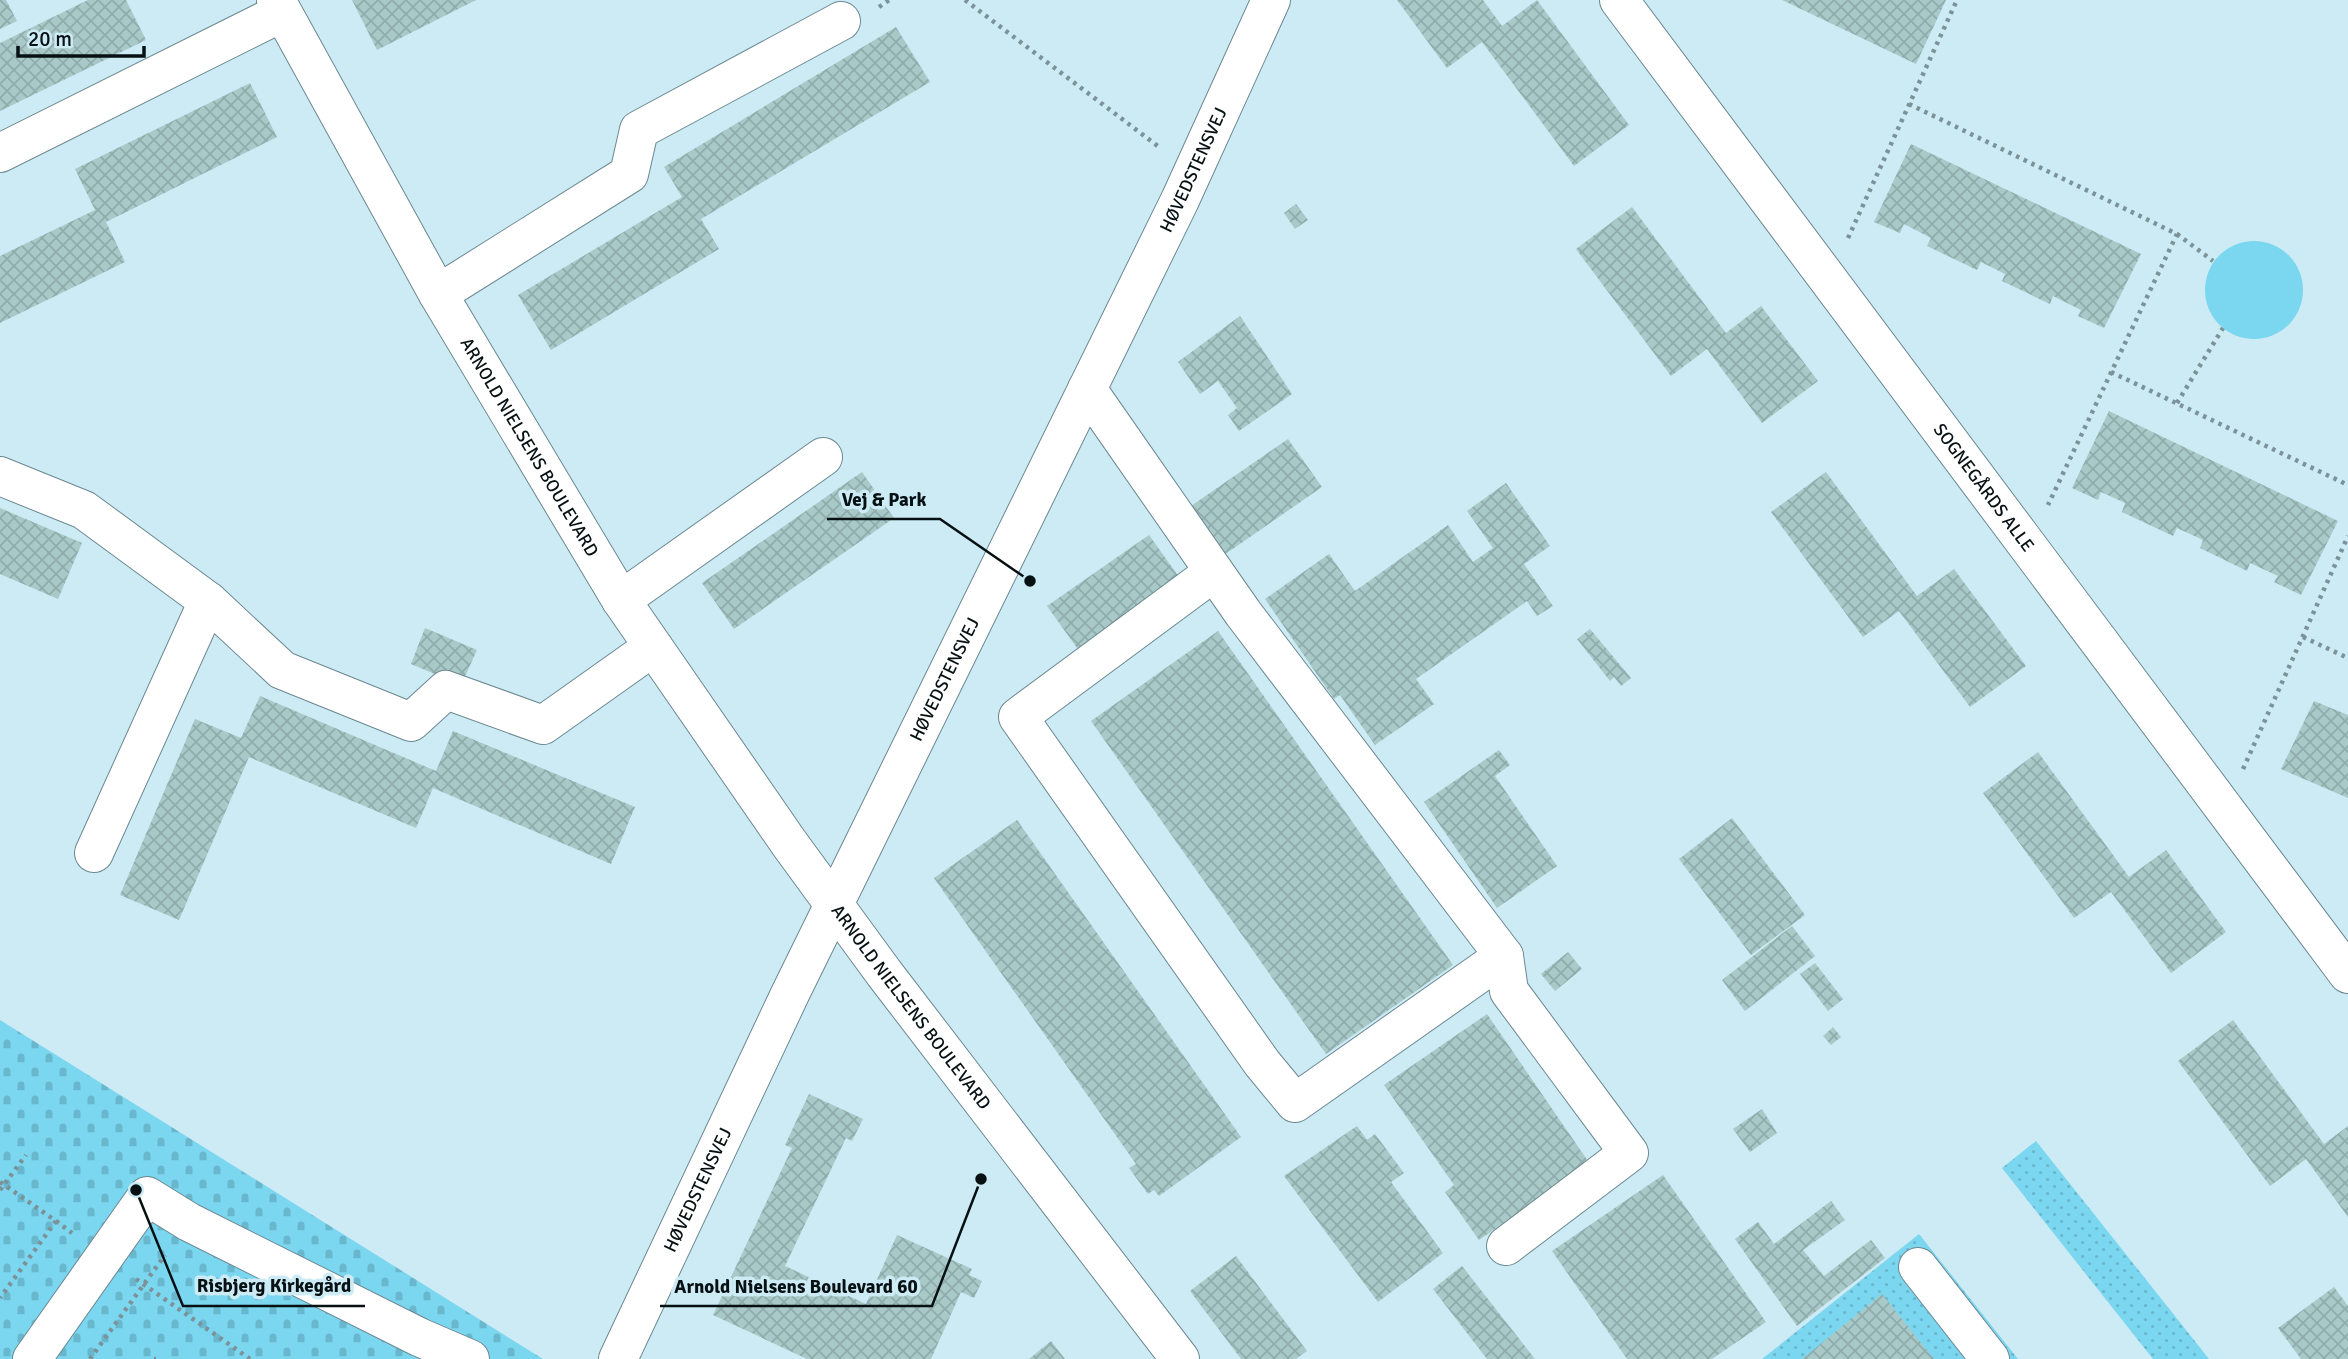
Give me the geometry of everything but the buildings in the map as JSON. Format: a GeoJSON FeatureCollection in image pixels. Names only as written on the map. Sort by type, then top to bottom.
{"type":"FeatureCollection","features":[{"type":"Feature","properties":{"kind":"street","name":"HØVEDSTENSVEJ"},"geometry":{"type":"LineString","coordinates":[[618,1359],[835,904],[1193,173],[1271,0]]}},
{"type":"Feature","properties":{"kind":"street","name":"SOGNEGÅRDS ALLE"},"geometry":{"type":"LineString","coordinates":[[1619,0],[2348,974]]}},
{"type":"Feature","properties":{"kind":"street","name":"ARNOLD NIELSENS BOULEVARD"},"geometry":{"type":"LineString","coordinates":[[0,153],[278,6],[438,293],[621,600],[884,973],[1180,1359]]}},
{"type":"Feature","properties":{"kind":"street"},"geometry":{"type":"LineString","coordinates":[[438,293],[629,174],[639,130],[841,21]]}},
{"type":"Feature","properties":{"kind":"street"},"geometry":{"type":"LineString","coordinates":[[1087,389],[1214,572],[1504,956],[1508,991],[1629,1153],[1506,1246]]}},
{"type":"Feature","properties":{"kind":"street"},"geometry":{"type":"LineString","coordinates":[[621,600],[823,457]]}},
{"type":"Feature","properties":{"kind":"street"},"geometry":{"type":"LineString","coordinates":[[0,476],[84,510],[208,601],[282,670],[411,722],[446,690],[543,725],[653,647]]}},
{"type":"Feature","properties":{"kind":"street"},"geometry":{"type":"LineString","coordinates":[[1214,572],[1018,717],[1262,1063],[1295,1103],[1504,956]]}},
{"type":"Feature","properties":{"kind":"street"},"geometry":{"type":"LineString","coordinates":[[94,853],[208,601]]}},
{"type":"Feature","properties":{"kind":"street"},"geometry":{"type":"LineString","coordinates":[[32,1359],[147,1196],[414,1348],[470,1359]]}},
{"type":"Feature","properties":{"kind":"street"},"geometry":{"type":"LineString","coordinates":[[1918,1267],[1990,1359]]}},
{"type":"Feature","properties":{"kind":"path"},"geometry":{"type":"LineString","coordinates":[[965,0],[1193,173]]}},
{"type":"Feature","properties":{"kind":"path"},"geometry":{"type":"LineString","coordinates":[[1829,280],[1957,0]]}},
{"type":"Feature","properties":{"kind":"path"},"geometry":{"type":"LineString","coordinates":[[1909,104],[2177,234],[2213,261]]}},
{"type":"Feature","properties":{"kind":"path"},"geometry":{"type":"LineString","coordinates":[[2029,546],[2177,234]]}},
{"type":"Feature","properties":{"kind":"path"},"geometry":{"type":"LineString","coordinates":[[2177,403],[2223,328]]}},
{"type":"Feature","properties":{"kind":"path"},"geometry":{"type":"LineString","coordinates":[[2111,372],[2348,485]]}},
{"type":"Feature","properties":{"kind":"path"},"geometry":{"type":"LineString","coordinates":[[2225,808],[2348,536]]}},
{"type":"Feature","properties":{"kind":"path"},"geometry":{"type":"LineString","coordinates":[[2303,637],[2348,658]]}},
{"type":"Feature","properties":{"kind":"path"},"geometry":{"type":"LineString","coordinates":[[0,1190],[2,1183],[26,1155]]}},
{"type":"Feature","properties":{"kind":"path"},"geometry":{"type":"LineString","coordinates":[[2,1183],[250,1359]]}},
{"type":"Feature","properties":{"kind":"path"},"geometry":{"type":"LineString","coordinates":[[0,1298],[56,1221]]}},
{"type":"Feature","properties":{"kind":"path"},"geometry":{"type":"LineString","coordinates":[[90,1359],[189,1222]]}},
{"type":"Feature","properties":{"kind":"green space"},"geometry":{"type":"Polygon","coordinates":[[[2254,241],[2273,244],[2289,255],[2300,271],[2303,290],[2300,309],[2289,325],[2273,336],[2254,339],[2235,336],[2219,325],[2208,309],[2205,290],[2208,271],[2219,255],[2235,244],[2254,241]]]}},
{"type":"Feature","properties":{"kind":"green space"},"geometry":{"type":"Polygon","coordinates":[[[0,1020],[543,1359],[0,1359],[0,1020]]]}},
{"type":"Feature","properties":{"kind":"green space"},"geometry":{"type":"Polygon","coordinates":[[[2036,1141],[2209,1359],[2153,1359],[2002,1168],[2036,1141]]]}},
{"type":"Feature","properties":{"kind":"green space"},"geometry":{"type":"Polygon","coordinates":[[[1919,1234],[2018,1359],[1762,1359],[1919,1234]]]}},
{"type":"Feature","properties":{"kind":"place","name":"Vej & Park"},"geometry":{"type":"Point","coordinates":[1030,581]}},
{"type":"Feature","properties":{"kind":"place","name":"Arnold Nielsens Boulevard 60"},"geometry":{"type":"Point","coordinates":[981,1179]}},
{"type":"Feature","properties":{"kind":"place","name":"Risbjerg Kirkegård"},"geometry":{"type":"Point","coordinates":[136,1190]}}]}
